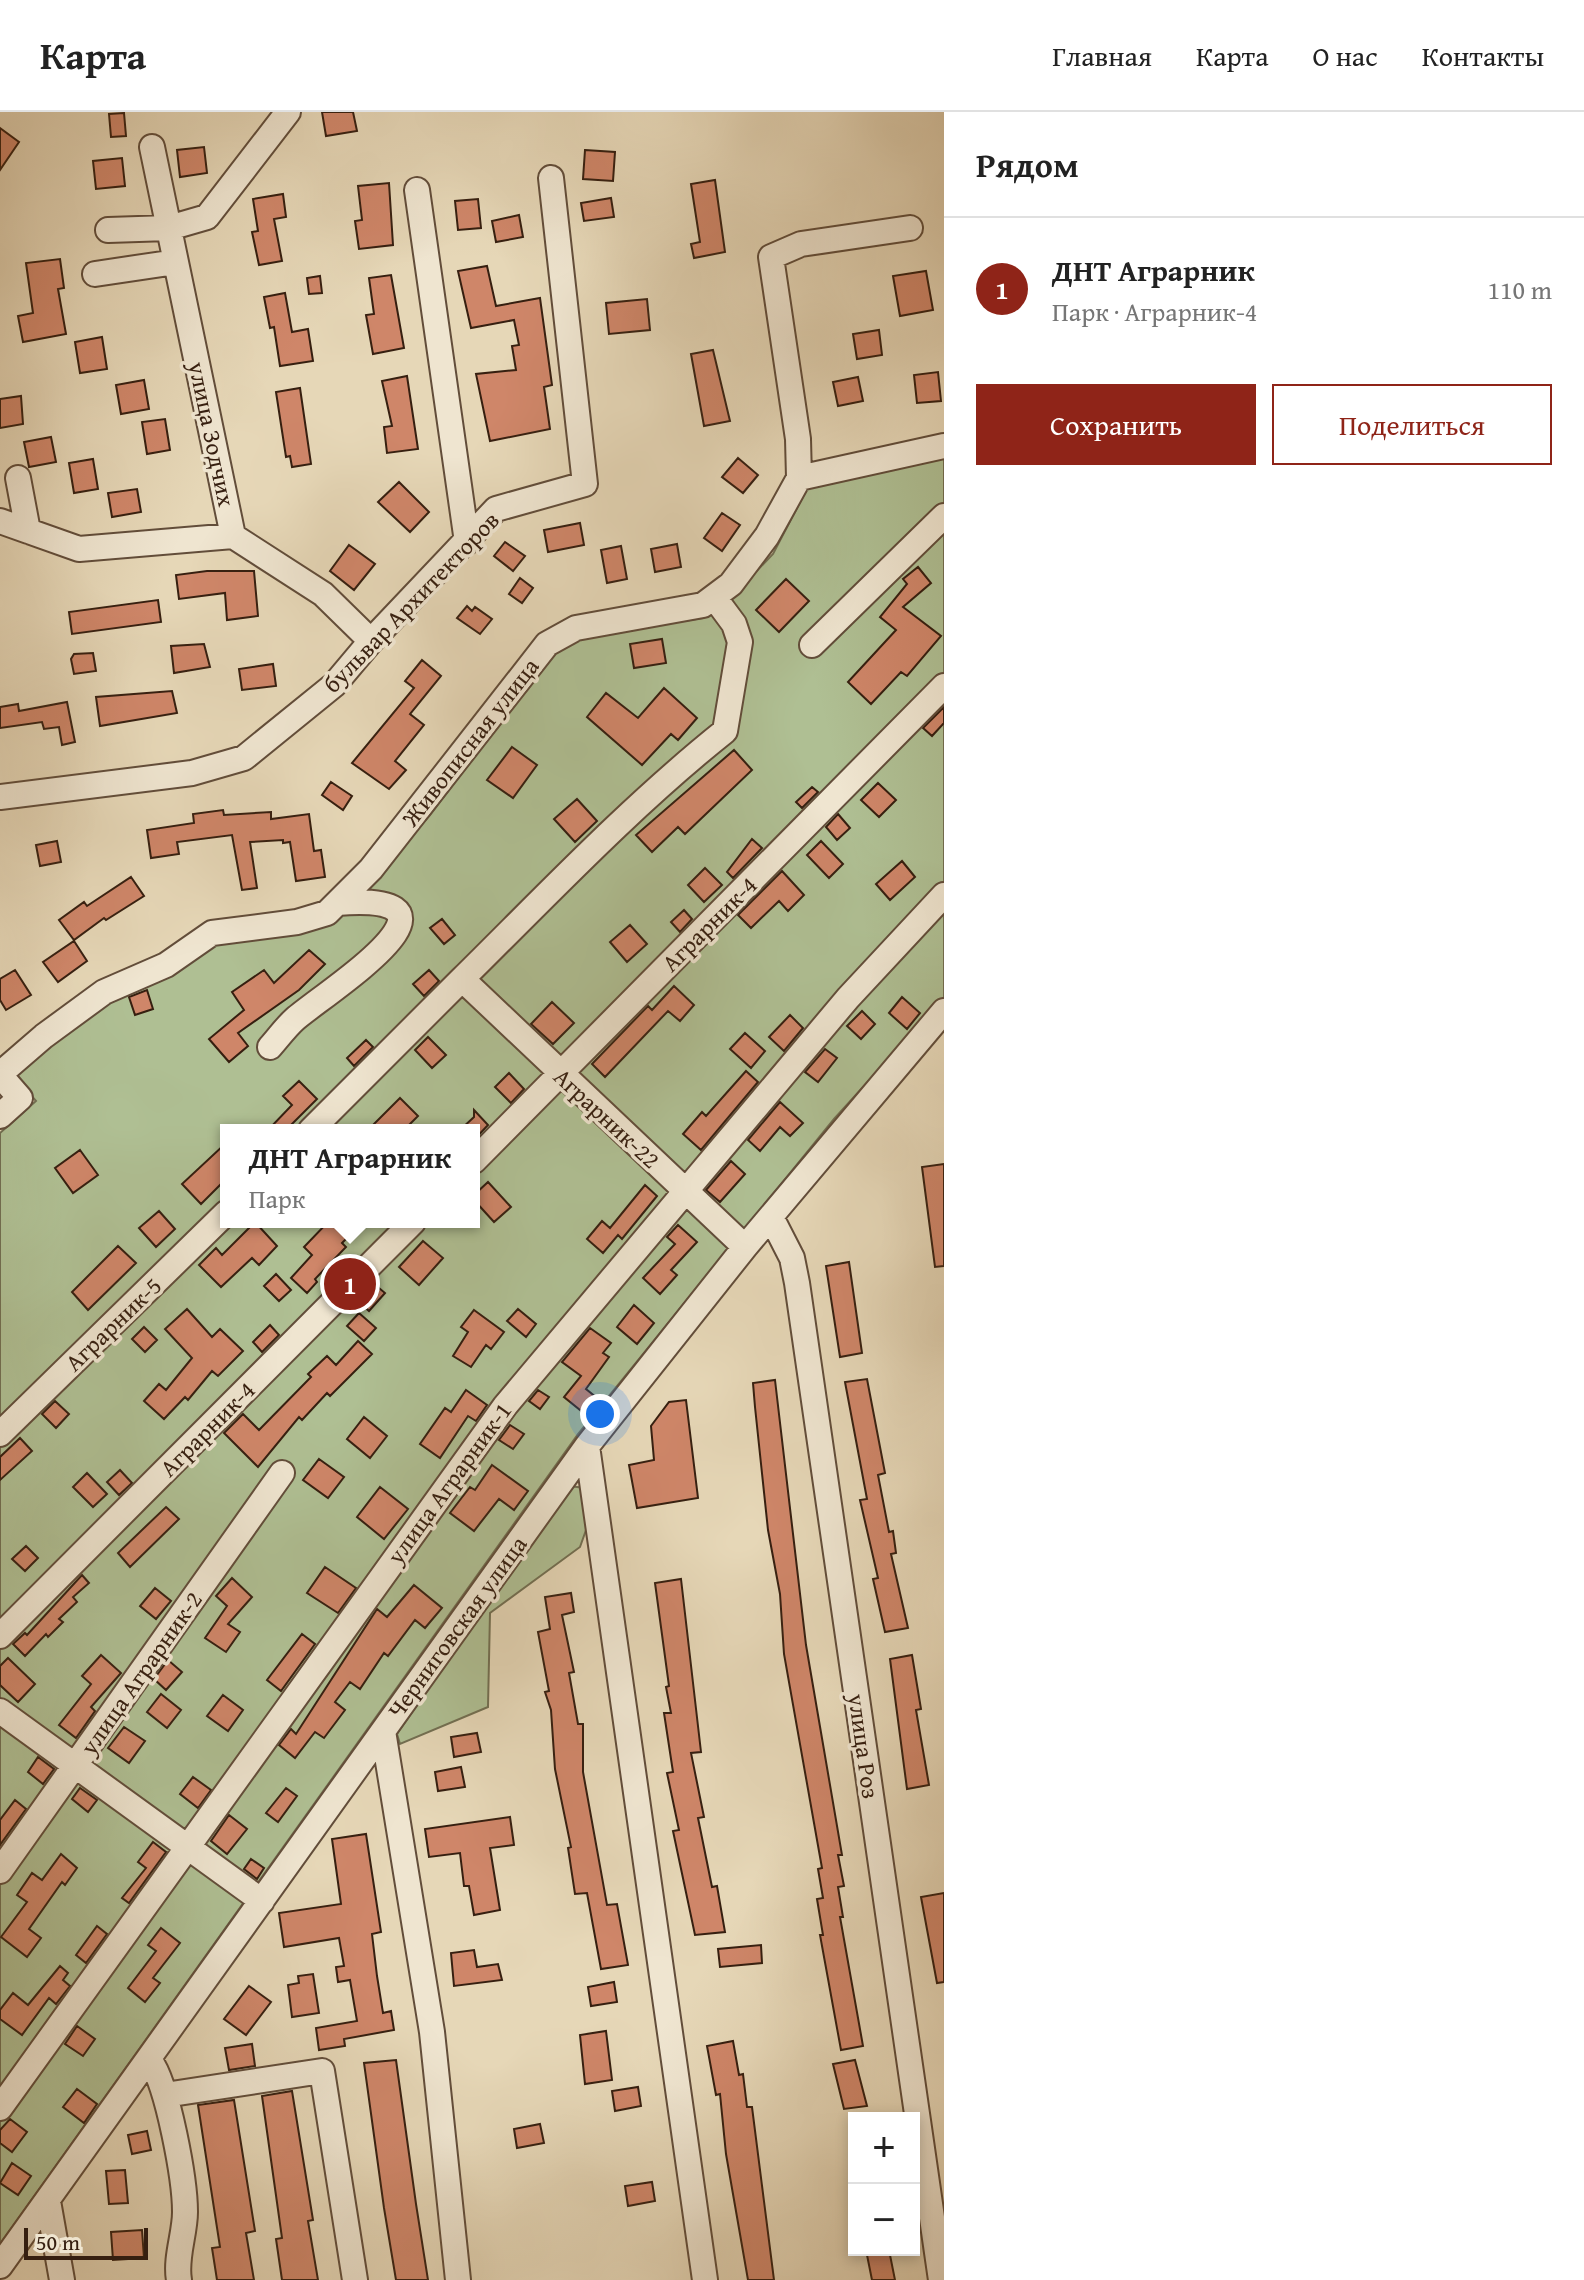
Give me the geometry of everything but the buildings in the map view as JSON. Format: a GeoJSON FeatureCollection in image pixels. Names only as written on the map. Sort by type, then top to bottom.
{"type":"FeatureCollection","features":[{"type":"Feature","properties":{"kind":"street"},"geometry":{"type":"LineString","coordinates":[[108,230],[169,228],[207,217],[288,112]]}},
{"type":"Feature","properties":{"kind":"street","name":"улица Зодчих"},"geometry":{"type":"LineString","coordinates":[[0,521],[79,549],[233,536],[152,147]]}},
{"type":"Feature","properties":{"kind":"street","name":"бульвар Архитекторов"},"geometry":{"type":"LineString","coordinates":[[0,797],[192,773],[244,758],[334,685],[371,641],[496,509],[585,484],[551,178]]}},
{"type":"Feature","properties":{"kind":"street"},"geometry":{"type":"LineString","coordinates":[[417,190],[467,542]]}},
{"type":"Feature","properties":{"kind":"street"},"geometry":{"type":"LineString","coordinates":[[910,228],[801,244],[771,257],[798,439],[799,478],[944,446]]}},
{"type":"Feature","properties":{"kind":"street"},"geometry":{"type":"LineString","coordinates":[[95,274],[176,262]]}},
{"type":"Feature","properties":{"kind":"street"},"geometry":{"type":"LineString","coordinates":[[18,478],[28,531]]}},
{"type":"Feature","properties":{"kind":"street","name":"Живописная улица"},"geometry":{"type":"LineString","coordinates":[[0,1074],[44,1036],[104,992],[166,965],[212,933],[297,922],[327,913],[371,869],[547,644],[576,628],[703,605],[731,584],[767,536],[799,478]]}},
{"type":"Feature","properties":{"kind":"street"},"geometry":{"type":"LineString","coordinates":[[812,645],[944,516]]}},
{"type":"Feature","properties":{"kind":"street"},"geometry":{"type":"LineString","coordinates":[[233,536],[323,594],[371,641]]}},
{"type":"Feature","properties":{"kind":"street"},"geometry":{"type":"LineString","coordinates":[[317,1124],[467,983],[588,854],[685,763],[725,731],[740,642],[734,624],[714,597]]}},
{"type":"Feature","properties":{"kind":"street","name":"Аграрник-4"},"geometry":{"type":"LineString","coordinates":[[480,1155],[944,686]]}},
{"type":"Feature","properties":{"kind":"street","name":"улица Аграрник-1"},"geometry":{"type":"LineString","coordinates":[[0,2108],[505,1406],[683,1189],[848,998],[944,895]]}},
{"type":"Feature","properties":{"kind":"street"},"geometry":{"type":"LineString","coordinates":[[270,1047],[292,1022],[384,951],[399,930],[399,917],[391,906],[375,900],[337,903]]}},
{"type":"Feature","properties":{"kind":"street","name":"Аграрник-22"},"geometry":{"type":"LineString","coordinates":[[467,983],[745,1247]]}},
{"type":"Feature","properties":{"kind":"street","name":"Черниговская улица"},"geometry":{"type":"LineString","coordinates":[[0,2266],[150,2061],[587,1446],[745,1247],[944,1011]]}},
{"type":"Feature","properties":{"kind":"street"},"geometry":{"type":"LineString","coordinates":[[0,1074],[20,1098],[0,1116]]}},
{"type":"Feature","properties":{"kind":"street","name":"улица Роз"},"geometry":{"type":"LineString","coordinates":[[771,1217],[792,1258],[797,1283],[941,2280]]}},
{"type":"Feature","properties":{"kind":"street","name":"Аграрник-5"},"geometry":{"type":"LineString","coordinates":[[0,1434],[220,1219]]}},
{"type":"Feature","properties":{"kind":"street","name":"Аграрник-4"},"geometry":{"type":"LineString","coordinates":[[0,1636],[407,1228]]}},
{"type":"Feature","properties":{"kind":"street"},"geometry":{"type":"LineString","coordinates":[[587,1446],[705,2280]]}},
{"type":"Feature","properties":{"kind":"street","name":"улица Аграрник-2"},"geometry":{"type":"LineString","coordinates":[[0,1871],[282,1473]]}},
{"type":"Feature","properties":{"kind":"street"},"geometry":{"type":"LineString","coordinates":[[3,1718],[77,1764],[262,1901]]}},
{"type":"Feature","properties":{"kind":"street"},"geometry":{"type":"LineString","coordinates":[[383,1731],[432,2032],[458,2280]]}},
{"type":"Feature","properties":{"kind":"street"},"geometry":{"type":"LineString","coordinates":[[150,2061],[159,2073],[165,2095],[185,2210],[179,2280]]}},
{"type":"Feature","properties":{"kind":"street"},"geometry":{"type":"LineString","coordinates":[[165,2095],[322,2071],[355,2280]]}},
{"type":"Feature","properties":{"kind":"street"},"geometry":{"type":"LineString","coordinates":[[48,2201],[62,2280]]}},
{"type":"Feature","properties":{"kind":"green space"},"geometry":{"type":"Polygon","coordinates":[[[944,458],[944,998],[834,1119],[578,1434],[0,2244],[0,1133],[36,1101],[15,1077],[53,1040],[115,991],[222,939],[336,921],[430,815],[554,651],[579,637],[703,618],[729,600],[773,554],[808,487],[944,458]]]}},
{"type":"Feature","properties":{"kind":"green space"},"geometry":{"type":"Polygon","coordinates":[[[569,1486],[585,1488],[586,1530],[580,1547],[490,1613],[488,1707],[400,1744],[397,1734],[569,1486]]]}},
{"type":"Feature","properties":{"kind":"place","name":"ДНТ Аграрник"},"geometry":{"type":"Point","coordinates":[350,1284]}}]}
